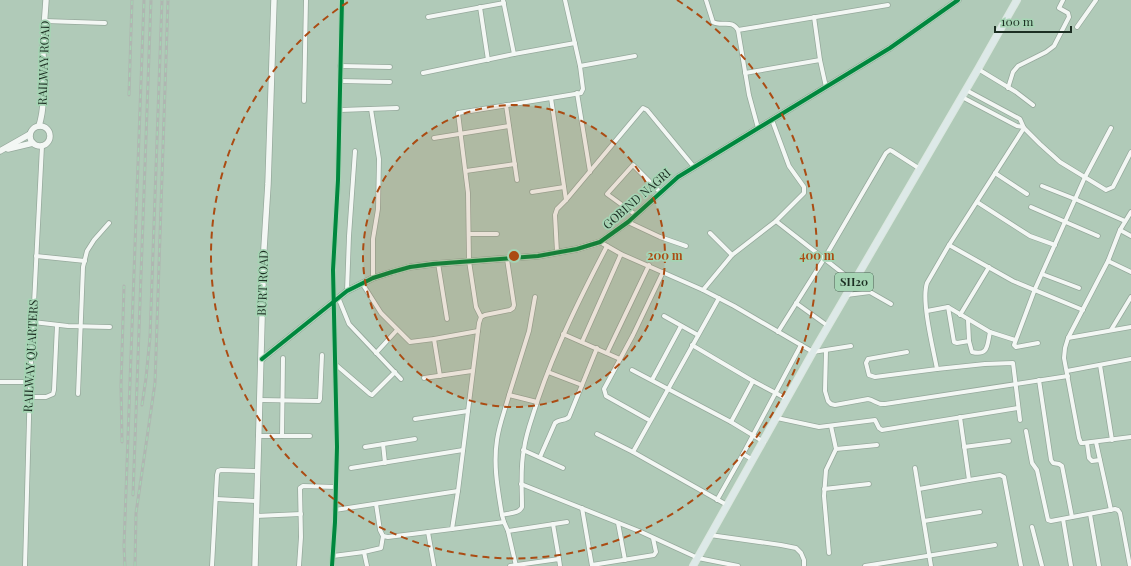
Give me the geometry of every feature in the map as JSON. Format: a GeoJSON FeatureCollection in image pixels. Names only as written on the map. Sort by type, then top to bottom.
{"type":"FeatureCollection","features":[{"type":"Feature","properties":{"kind":"main road","name":"SH20"},"geometry":{"type":"LineString","coordinates":[[693,566],[764,442],[813,352],[1017,0]]}},
{"type":"Feature","properties":{"kind":"street","name":"RAILWAY ROAD"},"geometry":{"type":"LineString","coordinates":[[39,126],[42,117],[43,104],[44,21],[46,0]]}},
{"type":"Feature","properties":{"kind":"street","name":"BURT ROAD"},"geometry":{"type":"LineString","coordinates":[[255,566],[264,248],[268,184],[274,0]]}},
{"type":"Feature","properties":{"kind":"street"},"geometry":{"type":"LineString","coordinates":[[304,100],[306,0]]}},
{"type":"Feature","properties":{"kind":"street"},"geometry":{"type":"LineString","coordinates":[[332,566],[337,447],[335,364],[336,299],[333,270],[338,180],[342,0]]}},
{"type":"Feature","properties":{"kind":"street"},"geometry":{"type":"LineString","coordinates":[[452,529],[480,317],[476,307],[469,261],[466,171],[458,113],[580,93],[583,89],[580,66],[565,0]]}},
{"type":"Feature","properties":{"kind":"street"},"geometry":{"type":"LineString","coordinates":[[706,0],[712,22],[721,24],[732,23],[736,25],[749,95],[758,128]]}},
{"type":"Feature","properties":{"kind":"street","name":"GOBIND NAGRI"},"geometry":{"type":"LineString","coordinates":[[262,359],[346,291],[373,278],[410,267],[438,263],[507,259],[557,252],[589,246],[600,242],[636,216],[678,177],[890,48],[958,0]]}},
{"type":"Feature","properties":{"kind":"street"},"geometry":{"type":"LineString","coordinates":[[1008,88],[1013,72],[1018,66],[1046,52],[1056,43],[1069,18],[1068,14],[1059,8],[1063,0]]}},
{"type":"Feature","properties":{"kind":"street"},"geometry":{"type":"LineString","coordinates":[[1077,27],[1096,0]]}},
{"type":"Feature","properties":{"kind":"street"},"geometry":{"type":"LineString","coordinates":[[428,17],[504,1],[514,54]]}},
{"type":"Feature","properties":{"kind":"street"},"geometry":{"type":"LineString","coordinates":[[738,30],[888,5]]}},
{"type":"Feature","properties":{"kind":"street"},"geometry":{"type":"LineString","coordinates":[[480,7],[488,60]]}},
{"type":"Feature","properties":{"kind":"street"},"geometry":{"type":"LineString","coordinates":[[814,17],[820,60],[826,87]]}},
{"type":"Feature","properties":{"kind":"street"},"geometry":{"type":"LineString","coordinates":[[44,21],[105,23]]}},
{"type":"Feature","properties":{"kind":"street"},"geometry":{"type":"LineString","coordinates":[[423,73],[575,43]]}},
{"type":"Feature","properties":{"kind":"street"},"geometry":{"type":"LineString","coordinates":[[580,66],[635,56]]}},
{"type":"Feature","properties":{"kind":"street"},"geometry":{"type":"LineString","coordinates":[[745,73],[820,60]]}},
{"type":"Feature","properties":{"kind":"street"},"geometry":{"type":"LineString","coordinates":[[340,66],[390,67]]}},
{"type":"Feature","properties":{"kind":"street"},"geometry":{"type":"LineString","coordinates":[[978,69],[1033,105]]}},
{"type":"Feature","properties":{"kind":"street"},"geometry":{"type":"LineString","coordinates":[[340,81],[390,82]]}},
{"type":"Feature","properties":{"kind":"street"},"geometry":{"type":"LineString","coordinates":[[966,90],[1020,119],[1024,128],[1060,162],[1106,190],[1111,189],[1131,152]]}},
{"type":"Feature","properties":{"kind":"street"},"geometry":{"type":"LineString","coordinates":[[577,93],[590,172]]}},
{"type":"Feature","properties":{"kind":"street"},"geometry":{"type":"LineString","coordinates":[[962,97],[1017,126],[1024,128]]}},
{"type":"Feature","properties":{"kind":"street"},"geometry":{"type":"LineString","coordinates":[[551,98],[566,200]]}},
{"type":"Feature","properties":{"kind":"street"},"geometry":{"type":"LineString","coordinates":[[506,105],[517,180]]}},
{"type":"Feature","properties":{"kind":"street"},"geometry":{"type":"LineString","coordinates":[[340,110],[397,108]]}},
{"type":"Feature","properties":{"kind":"street"},"geometry":{"type":"LineString","coordinates":[[557,252],[555,214],[557,209],[643,108],[647,110],[694,167]]}},
{"type":"Feature","properties":{"kind":"street"},"geometry":{"type":"LineString","coordinates":[[372,109],[380,159],[378,209],[373,240],[373,278]]}},
{"type":"Feature","properties":{"kind":"street"},"geometry":{"type":"LineString","coordinates":[[703,290],[732,255],[776,222],[804,194],[804,187],[789,166],[772,120]]}},
{"type":"Feature","properties":{"kind":"street"},"geometry":{"type":"LineString","coordinates":[[0,151],[30,134],[33,129],[39,126],[48,130],[50,140],[47,144],[38,146],[30,139],[30,134]]}},
{"type":"Feature","properties":{"kind":"street"},"geometry":{"type":"LineString","coordinates":[[434,138],[509,126]]}},
{"type":"Feature","properties":{"kind":"street"},"geometry":{"type":"LineString","coordinates":[[937,369],[927,311],[925,290],[927,283],[949,245],[1024,128]]}},
{"type":"Feature","properties":{"kind":"street"},"geometry":{"type":"LineString","coordinates":[[1038,343],[1016,347],[1014,345],[1035,289],[1065,221],[1085,177],[1111,128]]}},
{"type":"Feature","properties":{"kind":"street"},"geometry":{"type":"LineString","coordinates":[[0,151],[33,143]]}},
{"type":"Feature","properties":{"kind":"street","name":"RAILWAY QUARTERS"},"geometry":{"type":"LineString","coordinates":[[24,566],[29,397],[42,146]]}},
{"type":"Feature","properties":{"kind":"street"},"geometry":{"type":"LineString","coordinates":[[346,291],[355,151]]}},
{"type":"Feature","properties":{"kind":"street"},"geometry":{"type":"LineString","coordinates":[[778,332],[824,259],[888,151],[892,151],[920,169]]}},
{"type":"Feature","properties":{"kind":"street"},"geometry":{"type":"LineString","coordinates":[[466,171],[515,164]]}},
{"type":"Feature","properties":{"kind":"street"},"geometry":{"type":"LineString","coordinates":[[636,216],[607,194],[633,165],[661,193]]}},
{"type":"Feature","properties":{"kind":"street"},"geometry":{"type":"LineString","coordinates":[[995,173],[1027,194]]}},
{"type":"Feature","properties":{"kind":"street"},"geometry":{"type":"LineString","coordinates":[[1042,186],[1075,199],[1125,222]]}},
{"type":"Feature","properties":{"kind":"street"},"geometry":{"type":"LineString","coordinates":[[532,192],[564,187]]}},
{"type":"Feature","properties":{"kind":"street"},"geometry":{"type":"LineString","coordinates":[[977,202],[1030,236],[1055,245]]}},
{"type":"Feature","properties":{"kind":"street"},"geometry":{"type":"LineString","coordinates":[[1031,207],[1098,236]]}},
{"type":"Feature","properties":{"kind":"street"},"geometry":{"type":"LineString","coordinates":[[1131,212],[1120,230],[1108,261],[1068,338],[1064,353],[1081,443],[1131,437]]}},
{"type":"Feature","properties":{"kind":"street"},"geometry":{"type":"LineString","coordinates":[[628,222],[660,237],[686,246]]}},
{"type":"Feature","properties":{"kind":"street"},"geometry":{"type":"LineString","coordinates":[[776,222],[854,282]]}},
{"type":"Feature","properties":{"kind":"street"},"geometry":{"type":"LineString","coordinates":[[78,394],[82,283],[85,261],[87,251],[94,240],[109,223]]}},
{"type":"Feature","properties":{"kind":"street"},"geometry":{"type":"LineString","coordinates":[[1120,230],[1131,236]]}},
{"type":"Feature","properties":{"kind":"street"},"geometry":{"type":"LineString","coordinates":[[710,233],[732,255]]}},
{"type":"Feature","properties":{"kind":"street"},"geometry":{"type":"LineString","coordinates":[[469,234],[497,234]]}},
{"type":"Feature","properties":{"kind":"street"},"geometry":{"type":"LineString","coordinates":[[600,242],[621,254],[649,265],[719,298],[813,352],[851,346]]}},
{"type":"Feature","properties":{"kind":"street"},"geometry":{"type":"LineString","coordinates":[[949,245],[1013,281],[1083,310]]}},
{"type":"Feature","properties":{"kind":"street"},"geometry":{"type":"LineString","coordinates":[[502,515],[520,510],[522,507],[523,450],[537,402],[571,315],[607,246]]}},
{"type":"Feature","properties":{"kind":"street"},"geometry":{"type":"LineString","coordinates":[[582,342],[621,254]]}},
{"type":"Feature","properties":{"kind":"street"},"geometry":{"type":"LineString","coordinates":[[36,256],[85,261]]}},
{"type":"Feature","properties":{"kind":"street"},"geometry":{"type":"LineString","coordinates":[[480,317],[485,314],[513,308],[514,305],[507,259]]}},
{"type":"Feature","properties":{"kind":"street"},"geometry":{"type":"LineString","coordinates":[[1108,261],[1131,272]]}},
{"type":"Feature","properties":{"kind":"street"},"geometry":{"type":"LineString","coordinates":[[438,263],[447,319]]}},
{"type":"Feature","properties":{"kind":"street"},"geometry":{"type":"LineString","coordinates":[[607,353],[649,265]]}},
{"type":"Feature","properties":{"kind":"street"},"geometry":{"type":"LineString","coordinates":[[960,315],[989,267]]}},
{"type":"Feature","properties":{"kind":"street"},"geometry":{"type":"LineString","coordinates":[[649,420],[606,396],[604,390],[663,272]]}},
{"type":"Feature","properties":{"kind":"street"},"geometry":{"type":"LineString","coordinates":[[1042,274],[1078,288]]}},
{"type":"Feature","properties":{"kind":"street"},"geometry":{"type":"LineString","coordinates":[[362,283],[381,313],[410,342],[478,331]]}},
{"type":"Feature","properties":{"kind":"street"},"geometry":{"type":"LineString","coordinates":[[847,295],[870,292],[891,304]]}},
{"type":"Feature","properties":{"kind":"street"},"geometry":{"type":"LineString","coordinates":[[516,565],[508,531],[502,515],[496,479],[497,440],[529,331],[535,297]]}},
{"type":"Feature","properties":{"kind":"street"},"geometry":{"type":"LineString","coordinates":[[633,452],[649,420],[719,298]]}},
{"type":"Feature","properties":{"kind":"street"},"geometry":{"type":"LineString","coordinates":[[1111,330],[1131,298]]}},
{"type":"Feature","properties":{"kind":"street"},"geometry":{"type":"LineString","coordinates":[[336,299],[349,324],[401,379]]}},
{"type":"Feature","properties":{"kind":"street"},"geometry":{"type":"LineString","coordinates":[[796,303],[828,326]]}},
{"type":"Feature","properties":{"kind":"street"},"geometry":{"type":"LineString","coordinates":[[927,311],[948,307],[990,332],[1015,340]]}},
{"type":"Feature","properties":{"kind":"street"},"geometry":{"type":"LineString","coordinates":[[948,307],[954,342],[969,341]]}},
{"type":"Feature","properties":{"kind":"street"},"geometry":{"type":"LineString","coordinates":[[664,316],[698,335]]}},
{"type":"Feature","properties":{"kind":"street"},"geometry":{"type":"LineString","coordinates":[[968,320],[969,341],[972,352],[979,354],[984,353],[987,350],[990,332]]}},
{"type":"Feature","properties":{"kind":"street"},"geometry":{"type":"LineString","coordinates":[[33,322],[81,327],[110,327]]}},
{"type":"Feature","properties":{"kind":"street"},"geometry":{"type":"LineString","coordinates":[[29,397],[46,397],[53,394],[57,325]]}},
{"type":"Feature","properties":{"kind":"street"},"geometry":{"type":"LineString","coordinates":[[652,380],[681,326]]}},
{"type":"Feature","properties":{"kind":"street"},"geometry":{"type":"LineString","coordinates":[[1068,338],[1131,327]]}},
{"type":"Feature","properties":{"kind":"street"},"geometry":{"type":"LineString","coordinates":[[376,353],[397,330]]}},
{"type":"Feature","properties":{"kind":"street"},"geometry":{"type":"LineString","coordinates":[[563,334],[620,359]]}},
{"type":"Feature","properties":{"kind":"street"},"geometry":{"type":"LineString","coordinates":[[434,339],[440,376]]}},
{"type":"Feature","properties":{"kind":"street"},"geometry":{"type":"LineString","coordinates":[[692,345],[787,399]]}},
{"type":"Feature","properties":{"kind":"street"},"geometry":{"type":"LineString","coordinates":[[718,500],[801,345]]}},
{"type":"Feature","properties":{"kind":"street"},"geometry":{"type":"LineString","coordinates":[[540,457],[555,422],[567,419],[569,417],[597,348]]}},
{"type":"Feature","properties":{"kind":"street"},"geometry":{"type":"LineString","coordinates":[[826,351],[825,391],[828,401],[835,405],[868,399],[877,404],[885,404],[1068,376]]}},
{"type":"Feature","properties":{"kind":"street"},"geometry":{"type":"LineString","coordinates":[[907,352],[868,359],[866,363],[869,375],[875,377],[985,364],[1012,363],[1020,420]]}},
{"type":"Feature","properties":{"kind":"street"},"geometry":{"type":"LineString","coordinates":[[260,400],[318,401],[320,399],[322,355]]}},
{"type":"Feature","properties":{"kind":"street"},"geometry":{"type":"LineString","coordinates":[[282,436],[283,358]]}},
{"type":"Feature","properties":{"kind":"street"},"geometry":{"type":"LineString","coordinates":[[1067,371],[1131,359],[1131,365]]}},
{"type":"Feature","properties":{"kind":"street"},"geometry":{"type":"LineString","coordinates":[[335,364],[372,395],[395,372]]}},
{"type":"Feature","properties":{"kind":"street"},"geometry":{"type":"LineString","coordinates":[[1100,365],[1112,440]]}},
{"type":"Feature","properties":{"kind":"street"},"geometry":{"type":"LineString","coordinates":[[632,370],[731,422],[764,442]]}},
{"type":"Feature","properties":{"kind":"street"},"geometry":{"type":"LineString","coordinates":[[424,378],[472,371]]}},
{"type":"Feature","properties":{"kind":"street"},"geometry":{"type":"LineString","coordinates":[[548,372],[582,385]]}},
{"type":"Feature","properties":{"kind":"street"},"geometry":{"type":"LineString","coordinates":[[1039,380],[1051,460],[1053,463],[1062,466],[1072,517]]}},
{"type":"Feature","properties":{"kind":"street"},"geometry":{"type":"LineString","coordinates":[[731,422],[753,381]]}},
{"type":"Feature","properties":{"kind":"street"},"geometry":{"type":"LineString","coordinates":[[0,382],[30,382]]}},
{"type":"Feature","properties":{"kind":"street"},"geometry":{"type":"LineString","coordinates":[[509,395],[537,402]]}},
{"type":"Feature","properties":{"kind":"street"},"geometry":{"type":"LineString","coordinates":[[777,418],[819,427],[875,420],[879,428],[882,430],[1018,408]]}},
{"type":"Feature","properties":{"kind":"street"},"geometry":{"type":"LineString","coordinates":[[415,419],[468,411]]}},
{"type":"Feature","properties":{"kind":"street"},"geometry":{"type":"LineString","coordinates":[[960,417],[970,480]]}},
{"type":"Feature","properties":{"kind":"street"},"geometry":{"type":"LineString","coordinates":[[828,553],[824,489],[826,470],[836,449],[831,426]]}},
{"type":"Feature","properties":{"kind":"street"},"geometry":{"type":"LineString","coordinates":[[1026,431],[1032,463],[1037,470],[1047,518],[1051,521],[1118,510],[1130,566]]}},
{"type":"Feature","properties":{"kind":"street"},"geometry":{"type":"LineString","coordinates":[[597,434],[633,452],[727,505]]}},
{"type":"Feature","properties":{"kind":"street"},"geometry":{"type":"LineString","coordinates":[[258,436],[310,436]]}},
{"type":"Feature","properties":{"kind":"street"},"geometry":{"type":"LineString","coordinates":[[365,447],[415,439]]}},
{"type":"Feature","properties":{"kind":"street"},"geometry":{"type":"LineString","coordinates":[[964,448],[1009,440]]}},
{"type":"Feature","properties":{"kind":"street"},"geometry":{"type":"LineString","coordinates":[[1096,442],[1111,510]]}},
{"type":"Feature","properties":{"kind":"street"},"geometry":{"type":"LineString","coordinates":[[1087,443],[1089,458],[1092,460],[1100,460]]}},
{"type":"Feature","properties":{"kind":"street"},"geometry":{"type":"LineString","coordinates":[[383,444],[385,463]]}},
{"type":"Feature","properties":{"kind":"street"},"geometry":{"type":"LineString","coordinates":[[836,449],[877,445]]}},
{"type":"Feature","properties":{"kind":"street"},"geometry":{"type":"LineString","coordinates":[[351,468],[463,450]]}},
{"type":"Feature","properties":{"kind":"street"},"geometry":{"type":"LineString","coordinates":[[523,450],[563,468]]}},
{"type":"Feature","properties":{"kind":"street"},"geometry":{"type":"LineString","coordinates":[[743,454],[753,460]]}},
{"type":"Feature","properties":{"kind":"street"},"geometry":{"type":"LineString","coordinates":[[915,468],[931,566]]}},
{"type":"Feature","properties":{"kind":"street"},"geometry":{"type":"LineString","coordinates":[[212,566],[218,471],[257,471]]}},
{"type":"Feature","properties":{"kind":"street"},"geometry":{"type":"LineString","coordinates":[[919,489],[970,480],[1000,476],[1004,477],[1021,566]]}},
{"type":"Feature","properties":{"kind":"street"},"geometry":{"type":"LineString","coordinates":[[522,484],[618,523],[698,558],[738,566]]}},
{"type":"Feature","properties":{"kind":"street"},"geometry":{"type":"LineString","coordinates":[[824,489],[869,484]]}},
{"type":"Feature","properties":{"kind":"street"},"geometry":{"type":"LineString","coordinates":[[299,566],[302,486],[336,486]]}},
{"type":"Feature","properties":{"kind":"street"},"geometry":{"type":"LineString","coordinates":[[335,510],[458,491]]}},
{"type":"Feature","properties":{"kind":"street"},"geometry":{"type":"LineString","coordinates":[[216,499],[256,501]]}},
{"type":"Feature","properties":{"kind":"street"},"geometry":{"type":"LineString","coordinates":[[333,556],[381,548],[383,536],[380,530],[376,504]]}},
{"type":"Feature","properties":{"kind":"street"},"geometry":{"type":"LineString","coordinates":[[582,508],[592,566],[654,555],[656,552],[653,538]]}},
{"type":"Feature","properties":{"kind":"street"},"geometry":{"type":"LineString","coordinates":[[924,521],[980,512]]}},
{"type":"Feature","properties":{"kind":"street"},"geometry":{"type":"LineString","coordinates":[[256,516],[301,514]]}},
{"type":"Feature","properties":{"kind":"street"},"geometry":{"type":"LineString","coordinates":[[1090,514],[1099,566]]}},
{"type":"Feature","properties":{"kind":"street"},"geometry":{"type":"LineString","coordinates":[[1063,519],[1071,566]]}},
{"type":"Feature","properties":{"kind":"street"},"geometry":{"type":"LineString","coordinates":[[383,536],[388,537],[504,522]]}},
{"type":"Feature","properties":{"kind":"street"},"geometry":{"type":"LineString","coordinates":[[508,531],[568,522]]}},
{"type":"Feature","properties":{"kind":"street"},"geometry":{"type":"LineString","coordinates":[[618,523],[625,560]]}},
{"type":"Feature","properties":{"kind":"street"},"geometry":{"type":"LineString","coordinates":[[553,524],[560,566]]}},
{"type":"Feature","properties":{"kind":"street"},"geometry":{"type":"LineString","coordinates":[[1032,526],[1042,566]]}},
{"type":"Feature","properties":{"kind":"street"},"geometry":{"type":"LineString","coordinates":[[428,532],[434,566]]}},
{"type":"Feature","properties":{"kind":"street"},"geometry":{"type":"LineString","coordinates":[[710,535],[796,548],[801,553],[804,560],[804,566]]}},
{"type":"Feature","properties":{"kind":"street"},"geometry":{"type":"LineString","coordinates":[[865,566],[995,545]]}},
{"type":"Feature","properties":{"kind":"street"},"geometry":{"type":"LineString","coordinates":[[364,552],[367,566]]}},
{"type":"Feature","properties":{"kind":"street"},"geometry":{"type":"LineString","coordinates":[[510,566],[559,559]]}},
{"type":"Feature","properties":{"kind":"railway"},"geometry":{"type":"LineString","coordinates":[[129,95],[132,0]]}},
{"type":"Feature","properties":{"kind":"railway"},"geometry":{"type":"LineString","coordinates":[[125,566],[124,546],[144,0]]}},
{"type":"Feature","properties":{"kind":"railway"},"geometry":{"type":"LineString","coordinates":[[133,495],[151,0]]}},
{"type":"Feature","properties":{"kind":"railway"},"geometry":{"type":"LineString","coordinates":[[142,405],[150,337],[162,0]]}},
{"type":"Feature","properties":{"kind":"railway"},"geometry":{"type":"LineString","coordinates":[[135,566],[136,513],[155,383],[168,0]]}},
{"type":"Feature","properties":{"kind":"railway"},"geometry":{"type":"LineString","coordinates":[[122,442],[121,386],[124,286]]}},
{"type":"Feature","properties":{"kind":"cycle path"},"geometry":{"type":"LineString","coordinates":[[332,566],[337,447],[333,270],[338,180],[342,0]]}},
{"type":"Feature","properties":{"kind":"cycle path"},"geometry":{"type":"LineString","coordinates":[[262,359],[347,291],[373,278],[410,267],[538,256],[577,249],[600,242],[628,222],[678,177],[890,48],[958,0]]}}]}
